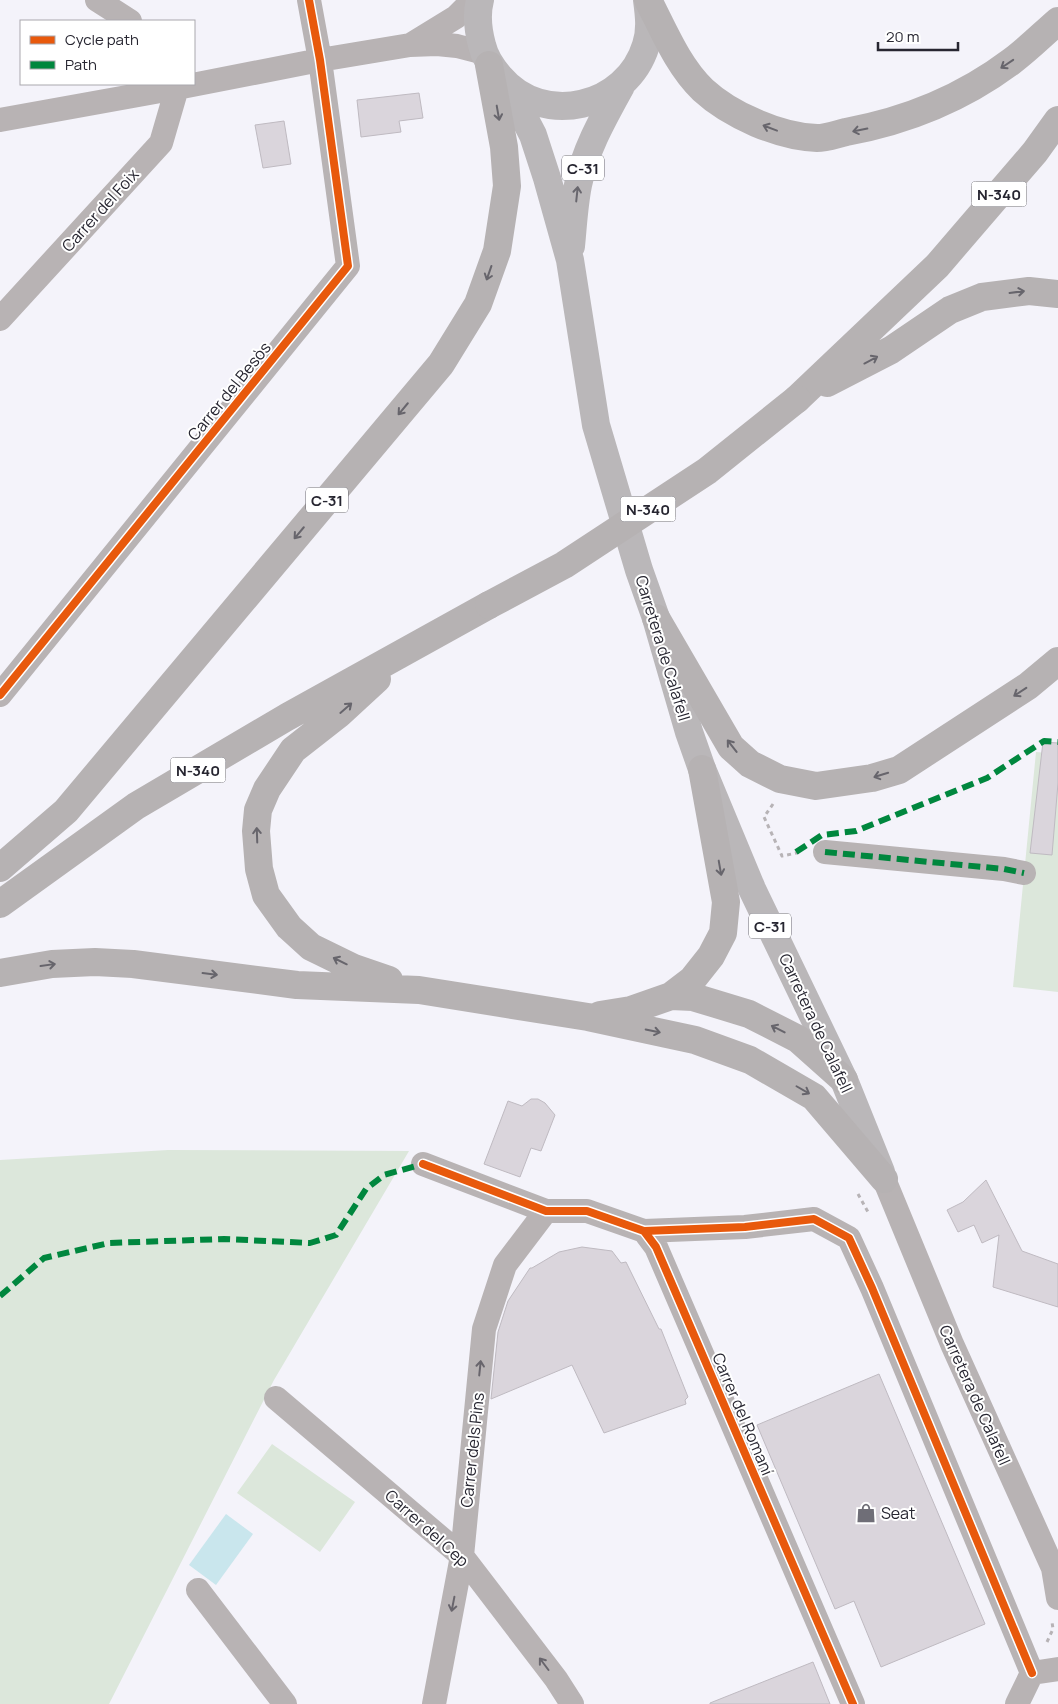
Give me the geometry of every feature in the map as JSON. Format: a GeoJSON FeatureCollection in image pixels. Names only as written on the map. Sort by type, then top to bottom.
{"type":"FeatureCollection","features":[{"type":"Feature","properties":{"kind":"highway"},"geometry":{"type":"LineString","coordinates":[[648,0],[682,65],[703,90],[729,110],[772,130],[817,138],[868,128],[925,111],[969,88],[1012,61],[1058,21]]}},
{"type":"Feature","properties":{"kind":"highway","name":"C-31"},"geometry":{"type":"LineString","coordinates":[[0,868],[66,811],[441,364],[474,311],[497,251],[506,186],[504,147],[486,59]]}},
{"type":"Feature","properties":{"kind":"highway","name":"N-340"},"geometry":{"type":"LineString","coordinates":[[0,904],[136,806],[287,717],[564,565],[707,471],[797,399],[937,266],[1035,152],[1058,120]]}},
{"type":"Feature","properties":{"kind":"highway"},"geometry":{"type":"LineString","coordinates":[[797,399],[891,350],[950,310],[982,297],[1029,291],[1058,294]]}},
{"type":"Feature","properties":{"kind":"highway"},"geometry":{"type":"LineString","coordinates":[[656,618],[731,748],[750,764],[780,779],[816,786],[872,778],[898,770],[1028,686],[1058,662]]}},
{"type":"Feature","properties":{"kind":"highway"},"geometry":{"type":"LineString","coordinates":[[406,652],[339,714],[293,750],[267,789],[258,810],[256,831],[260,869],[266,895],[289,927],[311,947],[328,956],[354,968],[419,990]]}},
{"type":"Feature","properties":{"kind":"highway"},"geometry":{"type":"LineString","coordinates":[[588,1017],[630,1010],[671,996],[692,980],[711,956],[723,933],[726,902],[702,768]]}},
{"type":"Feature","properties":{"kind":"highway"},"geometry":{"type":"LineString","coordinates":[[0,973],[52,964],[95,962],[133,964],[297,985],[419,990],[588,1017],[696,1040],[750,1060],[814,1097],[884,1179]]}},
{"type":"Feature","properties":{"kind":"highway"},"geometry":{"type":"LineString","coordinates":[[671,996],[693,998],[748,1014],[798,1039],[844,1080]]}},
{"type":"Feature","properties":{"kind":"main road","name":"C-31"},"geometry":{"type":"LineString","coordinates":[[480,0],[478,31],[486,59],[508,87],[529,99],[553,106],[578,106],[602,98],[622,84],[637,66],[646,45],[650,22],[648,0]]}},
{"type":"Feature","properties":{"kind":"main road","name":"Carretera de Calafell"},"geometry":{"type":"LineString","coordinates":[[570,260],[578,184],[589,150],[622,84]]}},
{"type":"Feature","properties":{"kind":"main road","name":"Carretera de Calafell"},"geometry":{"type":"LineString","coordinates":[[508,87],[532,135],[547,178],[570,260],[596,425],[639,570],[656,618],[688,732],[752,889],[844,1080],[884,1179]]}},
{"type":"Feature","properties":{"kind":"street"},"geometry":{"type":"LineString","coordinates":[[97,0],[128,20]]}},
{"type":"Feature","properties":{"kind":"street","name":"Carrer del Besòs"},"geometry":{"type":"LineString","coordinates":[[0,695],[348,266],[320,60],[309,0]]}},
{"type":"Feature","properties":{"kind":"street"},"geometry":{"type":"LineString","coordinates":[[410,45],[456,17],[473,0]]}},
{"type":"Feature","properties":{"kind":"street"},"geometry":{"type":"LineString","coordinates":[[195,83],[410,45],[437,44],[457,46],[486,59]]}},
{"type":"Feature","properties":{"kind":"street"},"geometry":{"type":"LineString","coordinates":[[0,120],[176,86]]}},
{"type":"Feature","properties":{"kind":"street","name":"Carrer del Foix"},"geometry":{"type":"LineString","coordinates":[[0,320],[161,143],[176,86]]}},
{"type":"Feature","properties":{"kind":"street"},"geometry":{"type":"LineString","coordinates":[[825,852],[1004,869],[1024,873]]}},
{"type":"Feature","properties":{"kind":"street"},"geometry":{"type":"LineString","coordinates":[[423,1164],[546,1211],[587,1211],[644,1231],[745,1227],[814,1219],[849,1238],[872,1288],[1032,1673],[1017,1704]]}},
{"type":"Feature","properties":{"kind":"street","name":"Carretera de Calafell"},"geometry":{"type":"LineString","coordinates":[[884,1179],[952,1344],[1056,1570],[1058,1598]]}},
{"type":"Feature","properties":{"kind":"street","name":"Carrer dels Pins"},"geometry":{"type":"LineString","coordinates":[[434,1704],[462,1556],[484,1329],[505,1265],[546,1211]]}},
{"type":"Feature","properties":{"kind":"street","name":"Carrer del Romaní"},"geometry":{"type":"LineString","coordinates":[[644,1231],[656,1247],[852,1704]]}},
{"type":"Feature","properties":{"kind":"street","name":"Carrer del Cep"},"geometry":{"type":"LineString","coordinates":[[276,1398],[462,1556],[556,1679],[572,1704]]}},
{"type":"Feature","properties":{"kind":"street"},"geometry":{"type":"LineString","coordinates":[[198,1590],[285,1704]]}},
{"type":"Feature","properties":{"kind":"street"},"geometry":{"type":"LineString","coordinates":[[1032,1673],[1058,1669]]}},
{"type":"Feature","properties":{"kind":"path"},"geometry":{"type":"LineString","coordinates":[[780,779],[775,800],[764,817],[782,856],[796,852],[825,852]]}},
{"type":"Feature","properties":{"kind":"shaded area"},"geometry":{"type":"Polygon","coordinates":[[[1036,752],[1058,754],[1058,992],[1013,987],[1036,752]]]}},
{"type":"Feature","properties":{"kind":"shaded area"},"geometry":{"type":"Polygon","coordinates":[[[168,1150],[409,1151],[274,1380],[109,1704],[0,1704],[0,1160],[168,1150]]]}},
{"type":"Feature","properties":{"kind":"shaded area"},"geometry":{"type":"Polygon","coordinates":[[[272,1444],[355,1502],[320,1552],[237,1493],[272,1444]]]}},
{"type":"Feature","properties":{"kind":"water"},"geometry":{"type":"Polygon","coordinates":[[[226,1514],[253,1534],[216,1585],[189,1565],[226,1514]]]}},
{"type":"Feature","properties":{"kind":"building"},"geometry":{"type":"Polygon","coordinates":[[[419,93],[423,118],[399,121],[401,132],[361,137],[357,100],[419,93]]]}},
{"type":"Feature","properties":{"kind":"building"},"geometry":{"type":"Polygon","coordinates":[[[284,121],[291,164],[263,168],[255,125],[284,121]]]}},
{"type":"Feature","properties":{"kind":"building"},"geometry":{"type":"Polygon","coordinates":[[[1043,742],[1058,743],[1058,783],[1052,855],[1030,853],[1043,742]]]}},
{"type":"Feature","properties":{"kind":"building"},"geometry":{"type":"Polygon","coordinates":[[[531,1099],[538,1099],[545,1103],[555,1115],[541,1151],[531,1148],[520,1177],[484,1164],[508,1101],[522,1106],[531,1099]]]}},
{"type":"Feature","properties":{"kind":"building"},"geometry":{"type":"Polygon","coordinates":[[[986,1180],[1022,1251],[1058,1264],[1058,1307],[993,1287],[999,1235],[982,1243],[974,1225],[958,1232],[947,1210],[963,1202],[986,1180]]]}},
{"type":"Feature","properties":{"kind":"building"},"geometry":{"type":"Polygon","coordinates":[[[582,1247],[612,1251],[621,1263],[626,1262],[659,1329],[661,1329],[688,1397],[685,1400],[686,1404],[604,1433],[572,1365],[491,1399],[498,1332],[508,1301],[530,1268],[559,1252],[582,1247]]]}},
{"type":"Feature","properties":{"kind":"building","name":"Seat"},"geometry":{"type":"Polygon","coordinates":[[[879,1374],[985,1624],[881,1667],[854,1601],[835,1609],[757,1425],[879,1374]]]}},
{"type":"Feature","properties":{"kind":"building"},"geometry":{"type":"Polygon","coordinates":[[[813,1662],[830,1704],[710,1704],[710,1703],[813,1662]]]}},
{"type":"Feature","properties":{"kind":"marked path"},"geometry":{"type":"LineString","coordinates":[[796,852],[822,835],[856,831],[987,778],[1044,741],[1058,742]]}},
{"type":"Feature","properties":{"kind":"marked path"},"geometry":{"type":"LineString","coordinates":[[825,852],[1004,869],[1024,873]]}},
{"type":"Feature","properties":{"kind":"marked path"},"geometry":{"type":"LineString","coordinates":[[0,1296],[44,1258],[109,1243],[224,1239],[310,1243],[336,1235],[366,1189],[384,1175],[423,1164]]}},
{"type":"Feature","properties":{"kind":"cycle path"},"geometry":{"type":"LineString","coordinates":[[0,695],[348,266],[320,60],[309,0]]}},
{"type":"Feature","properties":{"kind":"cycle path"},"geometry":{"type":"LineString","coordinates":[[423,1164],[546,1211],[587,1211],[644,1231],[656,1247],[853,1704]]}},
{"type":"Feature","properties":{"kind":"cycle path"},"geometry":{"type":"LineString","coordinates":[[644,1231],[745,1227],[814,1219],[849,1238],[872,1288],[1032,1673]]}},
{"type":"Feature","properties":{"kind":"place","name":"Seat"},"geometry":{"type":"Point","coordinates":[866,1513]}}]}
